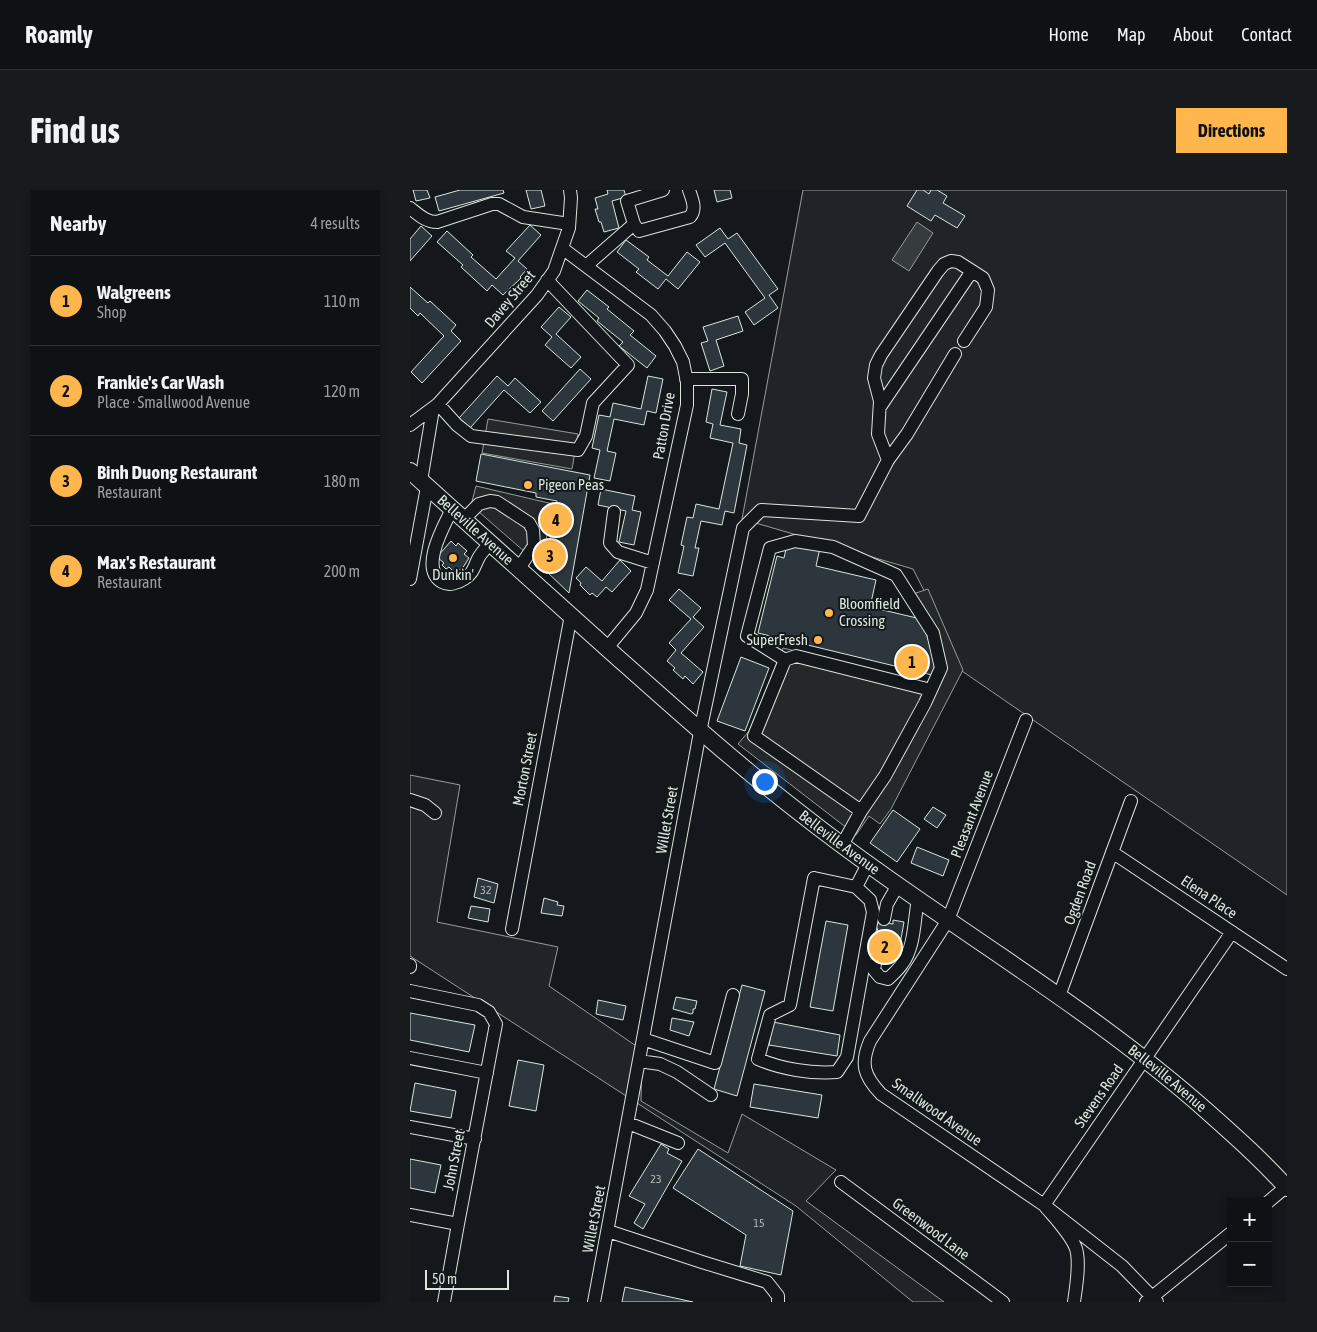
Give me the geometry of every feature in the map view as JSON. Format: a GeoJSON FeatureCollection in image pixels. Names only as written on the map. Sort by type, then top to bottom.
{"type":"FeatureCollection","features":[{"type":"Feature","properties":{"kind":"main road","name":"Belleville Avenue"},"geometry":{"type":"LineString","coordinates":[[420,480],[700,732],[842,845],[1145,1058],[1221,1123],[1287,1187]]}},
{"type":"Feature","properties":{"kind":"street","name":"Davey Street"},"geometry":{"type":"LineString","coordinates":[[410,425],[436,406],[537,295],[554,271],[569,224],[572,198],[570,190]]}},
{"type":"Feature","properties":{"kind":"street"},"geometry":{"type":"LineString","coordinates":[[663,190],[628,201],[634,224],[639,231],[690,217],[694,213],[694,208],[689,190]]}},
{"type":"Feature","properties":{"kind":"street"},"geometry":{"type":"LineString","coordinates":[[410,208],[422,218],[431,222],[438,222],[492,204],[499,204],[523,217],[569,224]]}},
{"type":"Feature","properties":{"kind":"street"},"geometry":{"type":"LineString","coordinates":[[586,266],[634,224]]}},
{"type":"Feature","properties":{"kind":"street","name":"Patton Drive"},"geometry":{"type":"LineString","coordinates":[[562,248],[651,315],[675,346],[683,362],[686,379],[687,405],[647,590],[640,607],[607,648]]}},
{"type":"Feature","properties":{"kind":"street"},"geometry":{"type":"LineString","coordinates":[[888,460],[878,434],[880,407],[879,390],[874,378],[876,366],[881,355],[944,264],[951,261],[958,262],[983,278],[988,290],[988,299],[983,312],[964,341]]}},
{"type":"Feature","properties":{"kind":"street"},"geometry":{"type":"LineString","coordinates":[[880,407],[972,271]]}},
{"type":"Feature","properties":{"kind":"street"},"geometry":{"type":"LineString","coordinates":[[410,579],[420,480],[436,406],[471,436],[578,450],[586,436],[593,404],[628,366],[547,280]]}},
{"type":"Feature","properties":{"kind":"street"},"geometry":{"type":"LineString","coordinates":[[888,460],[907,434],[955,354]]}},
{"type":"Feature","properties":{"kind":"street"},"geometry":{"type":"LineString","coordinates":[[686,379],[742,380],[742,394],[738,414]]}},
{"type":"Feature","properties":{"kind":"street","name":"Willet Street"},"geometry":{"type":"LineString","coordinates":[[594,1302],[700,732],[743,528],[761,510],[859,516],[888,460]]}},
{"type":"Feature","properties":{"kind":"street"},"geometry":{"type":"LineString","coordinates":[[491,542],[479,558],[475,568],[464,579],[452,584],[442,582],[434,572],[432,560],[458,514],[490,501],[497,502],[529,523],[534,530],[534,546],[519,568]]}},
{"type":"Feature","properties":{"kind":"street"},"geometry":{"type":"LineString","coordinates":[[614,512],[610,543],[618,552],[653,563]]}},
{"type":"Feature","properties":{"kind":"street"},"geometry":{"type":"LineString","coordinates":[[785,660],[747,636],[770,548],[795,541],[833,547],[896,575],[934,633],[941,668],[885,776],[860,811],[842,845]]}},
{"type":"Feature","properties":{"kind":"street","name":"Morton Street"},"geometry":{"type":"LineString","coordinates":[[512,929],[571,615]]}},
{"type":"Feature","properties":{"kind":"street"},"geometry":{"type":"LineString","coordinates":[[860,811],[754,736],[785,660],[796,656],[931,690]]}},
{"type":"Feature","properties":{"kind":"street","name":"Pleasant Avenue"},"geometry":{"type":"LineString","coordinates":[[948,920],[1026,720]]}},
{"type":"Feature","properties":{"kind":"street"},"geometry":{"type":"LineString","coordinates":[[410,800],[425,805],[435,813]]}},
{"type":"Feature","properties":{"kind":"street","name":"Ogden Road"},"geometry":{"type":"LineString","coordinates":[[1059,996],[1131,801]]}},
{"type":"Feature","properties":{"kind":"street","name":"Elena Place"},"geometry":{"type":"LineString","coordinates":[[1112,852],[1287,969]]}},
{"type":"Feature","properties":{"kind":"street"},"geometry":{"type":"LineString","coordinates":[[856,887],[868,864]]}},
{"type":"Feature","properties":{"kind":"street"},"geometry":{"type":"LineString","coordinates":[[814,878],[856,887],[870,900],[873,912],[847,1057],[837,1072],[818,1073],[767,1063],[758,1059],[770,1015],[790,1005],[814,878]]}},
{"type":"Feature","properties":{"kind":"street"},"geometry":{"type":"LineString","coordinates":[[884,919],[888,904],[898,886]]}},
{"type":"Feature","properties":{"kind":"street"},"geometry":{"type":"LineString","coordinates":[[875,964],[874,970],[880,977],[888,979],[902,965],[912,939],[918,899]]}},
{"type":"Feature","properties":{"kind":"street","name":"Smallwood Avenue"},"geometry":{"type":"LineString","coordinates":[[948,920],[870,1041],[865,1052],[864,1063],[866,1074],[871,1084],[881,1094],[1044,1205],[1122,1266],[1152,1300]]}},
{"type":"Feature","properties":{"kind":"street","name":"Stevens Road"},"geometry":{"type":"LineString","coordinates":[[1044,1205],[1232,932]]}},
{"type":"Feature","properties":{"kind":"street","name":"John Street"},"geometry":{"type":"LineString","coordinates":[[410,991],[478,1006],[489,1012],[496,1024],[444,1302]]}},
{"type":"Feature","properties":{"kind":"street"},"geometry":{"type":"LineString","coordinates":[[643,1039],[715,1063],[733,994]]}},
{"type":"Feature","properties":{"kind":"street"},"geometry":{"type":"LineString","coordinates":[[410,1058],[487,1073]]}},
{"type":"Feature","properties":{"kind":"street"},"geometry":{"type":"LineString","coordinates":[[639,1061],[660,1064],[677,1072],[711,1094]]}},
{"type":"Feature","properties":{"kind":"street"},"geometry":{"type":"LineString","coordinates":[[628,1123],[678,1143]]}},
{"type":"Feature","properties":{"kind":"street"},"geometry":{"type":"LineString","coordinates":[[410,1127],[475,1139]]}},
{"type":"Feature","properties":{"kind":"street","name":"Greenwood Lane"},"geometry":{"type":"LineString","coordinates":[[841,1182],[1002,1302]]}},
{"type":"Feature","properties":{"kind":"street"},"geometry":{"type":"LineString","coordinates":[[1272,1199],[1287,1187]]}},
{"type":"Feature","properties":{"kind":"street","name":"Smallwood Avenue"},"geometry":{"type":"LineString","coordinates":[[1044,1205],[1063,1226],[1076,1248],[1077,1275],[1074,1302]]}},
{"type":"Feature","properties":{"kind":"street"},"geometry":{"type":"LineString","coordinates":[[410,1215],[458,1224]]}},
{"type":"Feature","properties":{"kind":"street"},"geometry":{"type":"LineString","coordinates":[[608,1231],[767,1282],[778,1296],[778,1302]]}},
{"type":"Feature","properties":{"kind":"street"},"geometry":{"type":"LineString","coordinates":[[1152,1300],[1227,1235]]}},
{"type":"Feature","properties":{"kind":"shaded area"},"geometry":{"type":"Polygon","coordinates":[[[803,190],[1287,190],[1287,895],[962,671],[913,569],[742,519],[803,190]]]}},
{"type":"Feature","properties":{"kind":"shaded area"},"geometry":{"type":"Polygon","coordinates":[[[917,222],[933,233],[909,271],[892,260],[917,222]]]}},
{"type":"Feature","properties":{"kind":"shaded area"},"geometry":{"type":"Polygon","coordinates":[[[488,419],[578,434],[572,469],[482,453],[488,419]]]}},
{"type":"Feature","properties":{"kind":"shaded area"},"geometry":{"type":"Polygon","coordinates":[[[476,486],[553,504],[541,566],[471,505],[476,486]]]}},
{"type":"Feature","properties":{"kind":"shaded area"},"geometry":{"type":"Polygon","coordinates":[[[928,589],[963,670],[891,809],[880,824],[869,816],[856,835],[738,744],[749,731],[783,648],[931,684],[937,660],[913,594],[928,589]]]}},
{"type":"Feature","properties":{"kind":"shaded area"},"geometry":{"type":"Polygon","coordinates":[[[410,775],[460,785],[437,922],[558,947],[549,986],[642,1050],[641,1101],[728,1153],[742,1114],[836,1170],[806,1201],[944,1302],[913,1302],[796,1206],[410,956],[410,775]]]}},
{"type":"Feature","properties":{"kind":"building"},"geometry":{"type":"Polygon","coordinates":[[[413,190],[427,190],[430,198],[416,201],[413,190]]]}},
{"type":"Feature","properties":{"kind":"building"},"geometry":{"type":"Polygon","coordinates":[[[460,190],[503,190],[504,193],[439,211],[435,197],[460,190]]]}},
{"type":"Feature","properties":{"kind":"building"},"geometry":{"type":"Polygon","coordinates":[[[526,190],[541,190],[545,206],[531,209],[526,190]]]}},
{"type":"Feature","properties":{"kind":"building"},"geometry":{"type":"Polygon","coordinates":[[[607,190],[624,190],[626,197],[612,201],[619,228],[604,232],[595,209],[598,209],[595,198],[608,194],[607,190]]]}},
{"type":"Feature","properties":{"kind":"building"},"geometry":{"type":"Polygon","coordinates":[[[714,190],[730,190],[732,198],[717,202],[714,190]]]}},
{"type":"Feature","properties":{"kind":"building"},"geometry":{"type":"Polygon","coordinates":[[[917,190],[923,190],[929,194],[931,190],[937,190],[947,196],[943,203],[965,216],[957,228],[935,215],[931,221],[907,206],[917,190]]]}},
{"type":"Feature","properties":{"kind":"building"},"geometry":{"type":"Polygon","coordinates":[[[530,225],[541,235],[518,261],[527,269],[521,278],[503,295],[492,285],[487,291],[461,267],[463,265],[437,242],[447,231],[473,255],[471,257],[496,279],[515,258],[506,251],[530,225]]]}},
{"type":"Feature","properties":{"kind":"building"},"geometry":{"type":"Polygon","coordinates":[[[421,226],[432,236],[410,261],[410,239],[421,226]]]}},
{"type":"Feature","properties":{"kind":"building"},"geometry":{"type":"Polygon","coordinates":[[[720,228],[728,239],[737,233],[778,289],[769,295],[778,308],[754,325],[745,312],[765,298],[725,243],[705,257],[696,245],[720,228]]]}},
{"type":"Feature","properties":{"kind":"building"},"geometry":{"type":"Polygon","coordinates":[[[626,240],[649,257],[647,260],[668,276],[687,252],[700,262],[678,289],[666,279],[658,289],[636,272],[639,269],[617,252],[626,240]]]}},
{"type":"Feature","properties":{"kind":"building"},"geometry":{"type":"Polygon","coordinates":[[[410,287],[428,303],[430,301],[456,325],[451,331],[461,341],[422,383],[411,372],[444,336],[420,313],[418,316],[410,308],[410,287]]]}},
{"type":"Feature","properties":{"kind":"building"},"geometry":{"type":"Polygon","coordinates":[[[587,290],[609,307],[607,309],[634,331],[630,335],[656,356],[647,368],[619,346],[623,342],[597,321],[599,318],[578,301],[587,290]]]}},
{"type":"Feature","properties":{"kind":"building"},"geometry":{"type":"Polygon","coordinates":[[[559,307],[571,317],[556,334],[581,357],[571,368],[545,345],[552,337],[541,327],[559,307]]]}},
{"type":"Feature","properties":{"kind":"building"},"geometry":{"type":"Polygon","coordinates":[[[738,316],[743,331],[716,340],[724,366],[710,371],[701,343],[708,341],[703,327],[738,316]]]}},
{"type":"Feature","properties":{"kind":"building"},"geometry":{"type":"Polygon","coordinates":[[[580,369],[591,379],[553,421],[542,411],[580,369]]]}},
{"type":"Feature","properties":{"kind":"building"},"geometry":{"type":"Polygon","coordinates":[[[497,376],[508,386],[515,378],[541,402],[530,413],[504,390],[470,428],[459,418],[497,376]]]}},
{"type":"Feature","properties":{"kind":"building"},"geometry":{"type":"Polygon","coordinates":[[[648,376],[663,379],[656,413],[647,411],[644,425],[614,419],[607,451],[616,453],[610,481],[594,478],[600,450],[592,448],[599,415],[610,417],[613,403],[641,409],[648,376]]]}},
{"type":"Feature","properties":{"kind":"building"},"geometry":{"type":"Polygon","coordinates":[[[712,389],[727,392],[720,425],[741,429],[739,443],[747,445],[734,513],[725,511],[722,525],[701,521],[695,548],[699,548],[693,576],[678,573],[684,546],[681,545],[687,517],[693,518],[696,504],[719,509],[733,443],[710,438],[713,424],[706,422],[712,389]]]}},
{"type":"Feature","properties":{"kind":"building"},"geometry":{"type":"Polygon","coordinates":[[[481,454],[590,475],[569,593],[545,570],[557,501],[536,497],[536,493],[476,481],[481,454]]]}},
{"type":"Feature","properties":{"kind":"building"},"geometry":{"type":"Polygon","coordinates":[[[601,489],[635,496],[632,510],[641,512],[634,545],[619,542],[626,511],[598,505],[601,489]]]}},
{"type":"Feature","properties":{"kind":"building","name":"Dunkin'"},"geometry":{"type":"Polygon","coordinates":[[[451,541],[456,546],[458,543],[467,551],[464,554],[469,558],[462,569],[456,574],[449,567],[446,569],[442,565],[444,563],[437,557],[451,541]]]}},
{"type":"Feature","properties":{"kind":"building","name":"Bloomfield Crossing"},"geometry":{"type":"Polygon","coordinates":[[[804,544],[820,548],[816,566],[876,580],[870,607],[921,619],[936,661],[932,675],[758,633],[777,556],[784,558],[786,549],[804,544]]]}},
{"type":"Feature","properties":{"kind":"building"},"geometry":{"type":"Polygon","coordinates":[[[620,560],[631,571],[612,592],[606,587],[597,597],[592,593],[590,595],[576,578],[586,567],[602,581],[620,560]]]}},
{"type":"Feature","properties":{"kind":"building"},"geometry":{"type":"Polygon","coordinates":[[[679,589],[701,608],[693,617],[704,627],[681,653],[703,672],[693,684],[685,676],[683,679],[667,661],[676,650],[669,643],[691,619],[669,600],[679,589]]]}},
{"type":"Feature","properties":{"kind":"building"},"geometry":{"type":"Polygon","coordinates":[[[741,657],[769,668],[745,731],[717,721],[741,657]]]}},
{"type":"Feature","properties":{"kind":"building"},"geometry":{"type":"Polygon","coordinates":[[[933,807],[946,815],[937,828],[924,819],[933,807]]]}},
{"type":"Feature","properties":{"kind":"building"},"geometry":{"type":"Polygon","coordinates":[[[893,810],[920,829],[897,862],[870,843],[893,810]]]}},
{"type":"Feature","properties":{"kind":"building"},"geometry":{"type":"Polygon","coordinates":[[[917,847],[949,860],[943,876],[911,863],[917,847]]]}},
{"type":"Feature","properties":{"kind":"building"},"geometry":{"type":"Polygon","coordinates":[[[478,878],[498,884],[494,903],[474,897],[478,878]]]}},
{"type":"Feature","properties":{"kind":"building"},"geometry":{"type":"Polygon","coordinates":[[[544,898],[558,902],[557,905],[564,906],[562,916],[541,913],[544,898]]]}},
{"type":"Feature","properties":{"kind":"building"},"geometry":{"type":"Polygon","coordinates":[[[471,906],[490,909],[488,922],[468,918],[471,906]]]}},
{"type":"Feature","properties":{"kind":"building"},"geometry":{"type":"Polygon","coordinates":[[[893,920],[904,922],[901,939],[898,938],[895,957],[883,955],[882,963],[871,961],[879,922],[893,924],[893,920]]]}},
{"type":"Feature","properties":{"kind":"building"},"geometry":{"type":"Polygon","coordinates":[[[826,921],[848,925],[833,1011],[810,1007],[826,921]]]}},
{"type":"Feature","properties":{"kind":"building"},"geometry":{"type":"Polygon","coordinates":[[[742,985],[765,991],[737,1096],[714,1089],[742,985]]]}},
{"type":"Feature","properties":{"kind":"building"},"geometry":{"type":"Polygon","coordinates":[[[676,997],[697,1001],[693,1013],[673,1009],[676,997]]]}},
{"type":"Feature","properties":{"kind":"building"},"geometry":{"type":"Polygon","coordinates":[[[598,1000],[626,1006],[623,1020],[596,1014],[598,1000]]]}},
{"type":"Feature","properties":{"kind":"building"},"geometry":{"type":"Polygon","coordinates":[[[410,1013],[475,1025],[469,1052],[410,1040],[410,1013]]]}},
{"type":"Feature","properties":{"kind":"building"},"geometry":{"type":"Polygon","coordinates":[[[672,1018],[694,1022],[689,1036],[670,1030],[672,1018]]]}},
{"type":"Feature","properties":{"kind":"building"},"geometry":{"type":"Polygon","coordinates":[[[773,1022],[840,1035],[837,1056],[769,1045],[773,1022]]]}},
{"type":"Feature","properties":{"kind":"building"},"geometry":{"type":"Polygon","coordinates":[[[518,1060],[544,1065],[536,1111],[509,1106],[518,1060]]]}},
{"type":"Feature","properties":{"kind":"building"},"geometry":{"type":"Polygon","coordinates":[[[415,1083],[456,1091],[451,1118],[410,1111],[415,1083]]]}},
{"type":"Feature","properties":{"kind":"building"},"geometry":{"type":"Polygon","coordinates":[[[754,1084],[822,1095],[818,1118],[750,1107],[754,1084]]]}},
{"type":"Feature","properties":{"kind":"building"},"geometry":{"type":"Polygon","coordinates":[[[661,1144],[669,1149],[667,1153],[682,1161],[643,1229],[634,1223],[645,1204],[629,1196],[661,1144]]]}},
{"type":"Feature","properties":{"kind":"building"},"geometry":{"type":"Polygon","coordinates":[[[698,1149],[793,1211],[781,1275],[740,1266],[746,1235],[673,1188],[698,1149]]]}},
{"type":"Feature","properties":{"kind":"building"},"geometry":{"type":"Polygon","coordinates":[[[410,1159],[441,1165],[435,1193],[410,1188],[410,1159]]]}},
{"type":"Feature","properties":{"kind":"building"},"geometry":{"type":"Polygon","coordinates":[[[625,1287],[693,1302],[622,1302],[625,1287]]]}},
{"type":"Feature","properties":{"kind":"building"},"geometry":{"type":"Polygon","coordinates":[[[555,1296],[569,1298],[568,1302],[554,1302],[555,1296]]]}},
{"type":"Feature","properties":{"kind":"tunnel"},"geometry":{"type":"LineString","coordinates":[[875,964],[884,919]]}},
{"type":"Feature","properties":{"kind":"place","name":"Pigeon Peas"},"geometry":{"type":"Point","coordinates":[528,485]}},
{"type":"Feature","properties":{"kind":"place","name":"Max's Restaurant"},"geometry":{"type":"Point","coordinates":[556,520]}},
{"type":"Feature","properties":{"kind":"place","name":"Binh Duong Restaurant"},"geometry":{"type":"Point","coordinates":[550,556]}},
{"type":"Feature","properties":{"kind":"place","name":"Dunkin'"},"geometry":{"type":"Point","coordinates":[453,558]}},
{"type":"Feature","properties":{"kind":"place","name":"Bloomfield Crossing"},"geometry":{"type":"Point","coordinates":[829,613]}},
{"type":"Feature","properties":{"kind":"place","name":"SuperFresh"},"geometry":{"type":"Point","coordinates":[818,640]}},
{"type":"Feature","properties":{"kind":"place","name":"Walgreens"},"geometry":{"type":"Point","coordinates":[912,662]}},
{"type":"Feature","properties":{"kind":"place","name":"Frankie's Car Wash"},"geometry":{"type":"Point","coordinates":[885,947]}}]}
